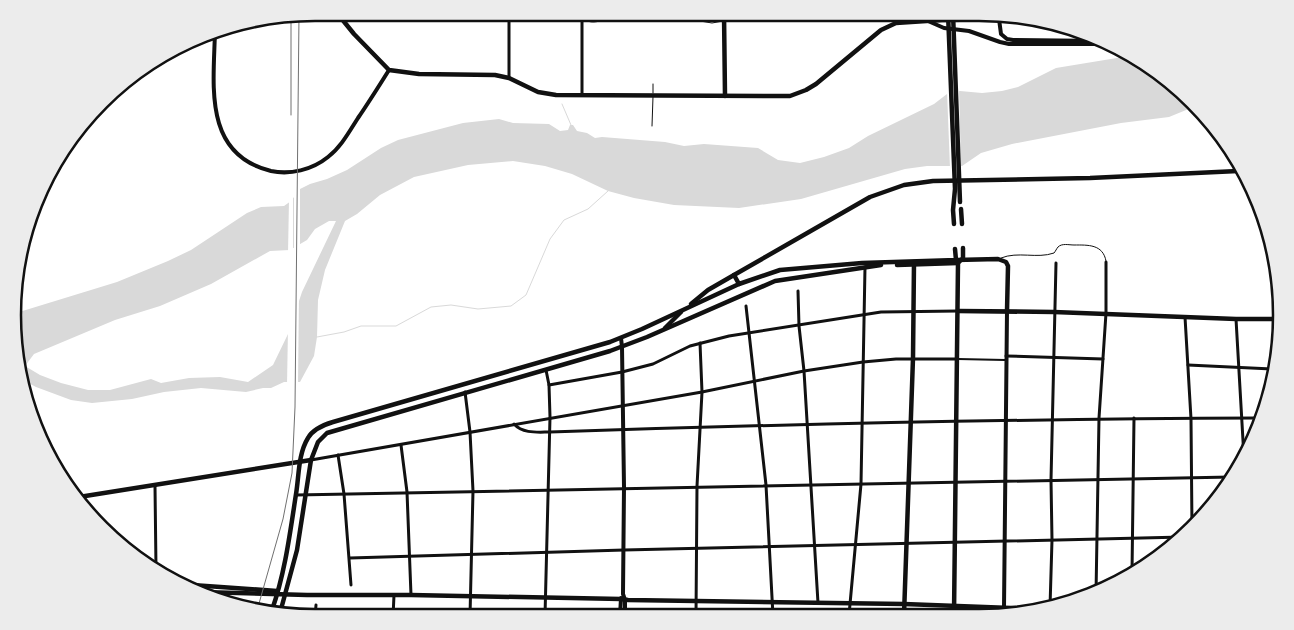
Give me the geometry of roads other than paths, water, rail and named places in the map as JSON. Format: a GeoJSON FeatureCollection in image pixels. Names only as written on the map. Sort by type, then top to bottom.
{"type":"FeatureCollection","features":[{"type":"Feature","properties":{"kind":"main road"},"geometry":{"type":"LineString","coordinates":[[344,21],[389,70],[419,74],[495,75],[509,78],[547,95],[653,96],[790,96],[798,94],[816,84],[889,25],[901,22],[928,21]]}},
{"type":"Feature","properties":{"kind":"main road"},"geometry":{"type":"LineString","coordinates":[[724,21],[725,96]]}},
{"type":"Feature","properties":{"kind":"main road"},"geometry":{"type":"LineString","coordinates":[[938,26],[941,21]]}},
{"type":"Feature","properties":{"kind":"main road"},"geometry":{"type":"LineString","coordinates":[[948,21],[957,189],[960,202]]}},
{"type":"Feature","properties":{"kind":"main road"},"geometry":{"type":"LineString","coordinates":[[953,21],[957,189],[953,210],[954,224]]}},
{"type":"Feature","properties":{"kind":"main road"},"geometry":{"type":"LineString","coordinates":[[662,330],[708,290],[870,197],[904,185],[933,182],[1235,171]]}},
{"type":"Feature","properties":{"kind":"main road"},"geometry":{"type":"LineString","coordinates":[[961,209],[962,224]]}},
{"type":"Feature","properties":{"kind":"main road"},"geometry":{"type":"LineString","coordinates":[[954,607],[959,261],[963,248]]}},
{"type":"Feature","properties":{"kind":"main road"},"geometry":{"type":"LineString","coordinates":[[955,249],[959,261]]}},
{"type":"Feature","properties":{"kind":"main road"},"geometry":{"type":"LineString","coordinates":[[273,605],[281,576],[300,462],[308,438],[319,427],[546,362],[620,338],[739,284],[788,268],[998,259],[1006,262],[1008,266],[1007,311]]}},
{"type":"Feature","properties":{"kind":"main road"},"geometry":{"type":"LineString","coordinates":[[904,609],[913,358],[914,263]]}},
{"type":"Feature","properties":{"kind":"main road"},"geometry":{"type":"LineString","coordinates":[[282,607],[297,550],[310,460],[320,440],[330,432],[622,347],[775,281],[864,265]]}},
{"type":"Feature","properties":{"kind":"main road"},"geometry":{"type":"LineString","coordinates":[[734,275],[739,284]]}},
{"type":"Feature","properties":{"kind":"main road"},"geometry":{"type":"LineString","coordinates":[[958,311],[1106,313],[1273,319]]}},
{"type":"Feature","properties":{"kind":"main road"},"geometry":{"type":"LineString","coordinates":[[418,398],[420,405]]}},
{"type":"Feature","properties":{"kind":"main road"},"geometry":{"type":"LineString","coordinates":[[84,497],[310,460]]}},
{"type":"Feature","properties":{"kind":"main road"},"geometry":{"type":"LineString","coordinates":[[202,586],[321,594]]}},
{"type":"Feature","properties":{"kind":"main road"},"geometry":{"type":"LineString","coordinates":[[219,592],[623,598],[999,608]]}},
{"type":"Feature","properties":{"kind":"street"},"geometry":{"type":"LineString","coordinates":[[509,21],[509,78]]}},
{"type":"Feature","properties":{"kind":"street"},"geometry":{"type":"LineString","coordinates":[[582,21],[582,95]]}},
{"type":"Feature","properties":{"kind":"street"},"geometry":{"type":"LineString","coordinates":[[928,21],[944,28],[969,30],[1009,44],[1091,44]]}},
{"type":"Feature","properties":{"kind":"street"},"geometry":{"type":"LineString","coordinates":[[999,22],[1001,34],[1007,39],[1083,41]]}},
{"type":"Feature","properties":{"kind":"street"},"geometry":{"type":"LineString","coordinates":[[215,39],[214,102],[216,117],[221,131],[236,153],[255,166],[273,171],[293,172],[309,169],[328,157],[346,138],[389,70]]}},
{"type":"Feature","properties":{"kind":"street"},"geometry":{"type":"LineString","coordinates":[[1096,584],[1099,418],[1106,313],[1106,262]]}},
{"type":"Feature","properties":{"kind":"street"},"geometry":{"type":"LineString","coordinates":[[1050,600],[1052,540],[1050,480],[1056,263]]}},
{"type":"Feature","properties":{"kind":"street"},"geometry":{"type":"LineString","coordinates":[[849,609],[861,484],[865,314],[864,265]]}},
{"type":"Feature","properties":{"kind":"street"},"geometry":{"type":"LineString","coordinates":[[798,291],[798,326],[804,371],[818,603]]}},
{"type":"Feature","properties":{"kind":"street"},"geometry":{"type":"LineString","coordinates":[[746,306],[766,485],[773,609]]}},
{"type":"Feature","properties":{"kind":"street"},"geometry":{"type":"LineString","coordinates":[[549,385],[622,372],[653,364],[678,351],[700,343],[750,333],[865,314],[958,311]]}},
{"type":"Feature","properties":{"kind":"street"},"geometry":{"type":"LineString","coordinates":[[1004,607],[1005,358],[1007,311]]}},
{"type":"Feature","properties":{"kind":"street"},"geometry":{"type":"LineString","coordinates":[[1185,317],[1191,419],[1192,518]]}},
{"type":"Feature","properties":{"kind":"street"},"geometry":{"type":"LineString","coordinates":[[1236,319],[1244,441]]}},
{"type":"Feature","properties":{"kind":"street"},"geometry":{"type":"LineString","coordinates":[[620,338],[622,347],[624,430],[624,609]]}},
{"type":"Feature","properties":{"kind":"street"},"geometry":{"type":"LineString","coordinates":[[696,609],[697,486],[702,392],[700,343]]}},
{"type":"Feature","properties":{"kind":"street"},"geometry":{"type":"LineString","coordinates":[[310,460],[863,362],[913,358],[1103,359]]}},
{"type":"Feature","properties":{"kind":"street"},"geometry":{"type":"LineString","coordinates":[[1188,364],[1268,369]]}},
{"type":"Feature","properties":{"kind":"street"},"geometry":{"type":"LineString","coordinates":[[546,369],[549,385],[550,418],[546,609]]}},
{"type":"Feature","properties":{"kind":"street"},"geometry":{"type":"LineString","coordinates":[[465,392],[474,491],[470,609]]}},
{"type":"Feature","properties":{"kind":"street"},"geometry":{"type":"LineString","coordinates":[[514,424],[518,429],[527,431],[550,432],[862,422],[911,423],[1099,418],[1254,418]]}},
{"type":"Feature","properties":{"kind":"street"},"geometry":{"type":"LineString","coordinates":[[1132,565],[1134,418]]}},
{"type":"Feature","properties":{"kind":"street"},"geometry":{"type":"LineString","coordinates":[[402,445],[411,595]]}},
{"type":"Feature","properties":{"kind":"street"},"geometry":{"type":"LineString","coordinates":[[338,455],[344,494],[351,585]]}},
{"type":"Feature","properties":{"kind":"street"},"geometry":{"type":"LineString","coordinates":[[296,494],[1224,477]]}},
{"type":"Feature","properties":{"kind":"street"},"geometry":{"type":"LineString","coordinates":[[155,486],[156,561]]}},
{"type":"Feature","properties":{"kind":"street"},"geometry":{"type":"LineString","coordinates":[[350,558],[1171,537]]}},
{"type":"Feature","properties":{"kind":"street"},"geometry":{"type":"LineString","coordinates":[[393,609],[394,595]]}},
{"type":"Feature","properties":{"kind":"street"},"geometry":{"type":"LineString","coordinates":[[621,609],[623,598]]}},
{"type":"Feature","properties":{"kind":"street"},"geometry":{"type":"LineString","coordinates":[[316,605],[316,609]]}},
{"type":"Feature","properties":{"kind":"lane"},"geometry":{"type":"LineString","coordinates":[[702,21],[712,23],[720,21]]}},
{"type":"Feature","properties":{"kind":"lane"},"geometry":{"type":"LineString","coordinates":[[652,126],[653,84]]}},
{"type":"Feature","properties":{"kind":"lane"},"geometry":{"type":"LineString","coordinates":[[998,259],[1005,256],[1048,255],[1054,253],[1063,244],[1094,246],[1102,251],[1106,262]]}},
{"type":"Feature","properties":{"kind":"waterway"},"geometry":{"type":"LineString","coordinates":[[562,104],[571,125]]}},
{"type":"Feature","properties":{"kind":"waterway"},"geometry":{"type":"LineString","coordinates":[[317,337],[344,332],[361,326],[396,326],[431,307],[451,305],[478,309],[511,306],[526,295],[550,239],[564,220],[588,209],[608,191]]}},
{"type":"Feature","properties":{"kind":"railway"},"geometry":{"type":"LineString","coordinates":[[259,603],[283,519],[292,473],[295,407],[299,22]]}},
{"type":"Feature","properties":{"kind":"railway"},"geometry":{"type":"LineString","coordinates":[[291,23],[291,115]]}}]}
